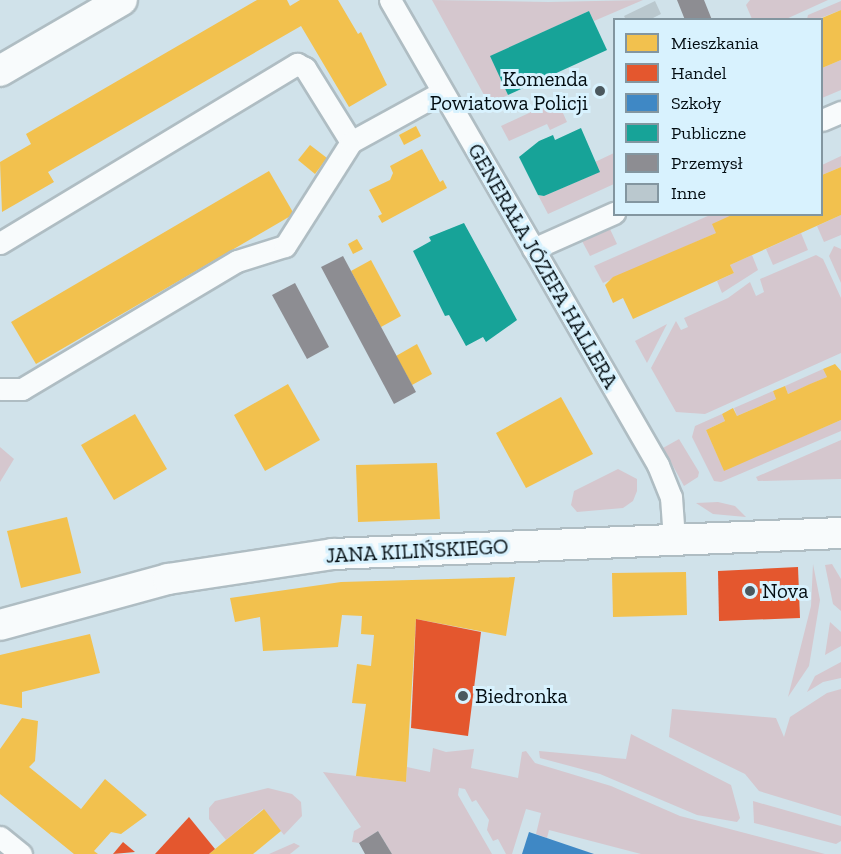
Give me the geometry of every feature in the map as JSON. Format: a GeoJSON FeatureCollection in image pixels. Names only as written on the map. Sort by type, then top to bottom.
{"type":"FeatureCollection","features":[{"type":"Feature","properties":{"kind":"street"},"geometry":{"type":"LineString","coordinates":[[0,71],[122,0]]}},
{"type":"Feature","properties":{"kind":"street","name":"GENERAŁA JÓZEFA HALLERA"},"geometry":{"type":"LineString","coordinates":[[390,0],[658,465],[671,497],[674,539]]}},
{"type":"Feature","properties":{"kind":"street"},"geometry":{"type":"LineString","coordinates":[[0,243],[297,64],[305,68],[351,142]]}},
{"type":"Feature","properties":{"kind":"street"},"geometry":{"type":"LineString","coordinates":[[0,388],[22,389],[237,261],[285,246],[351,142],[442,92]]}},
{"type":"Feature","properties":{"kind":"street"},"geometry":{"type":"LineString","coordinates":[[823,120],[841,112]]}},
{"type":"Feature","properties":{"kind":"street"},"geometry":{"type":"LineString","coordinates":[[533,249],[613,214]]}},
{"type":"Feature","properties":{"kind":"street","name":"JANA KILIŃSKIEGO"},"geometry":{"type":"LineString","coordinates":[[0,624],[168,579],[322,555],[841,532]]}},
{"type":"Feature","properties":{"kind":"street"},"geometry":{"type":"LineString","coordinates":[[0,837],[21,854]]}},
{"type":"Feature","properties":{"kind":"shaded area"},"geometry":{"type":"Polygon","coordinates":[[[432,0],[548,2],[643,0],[594,21],[589,11],[491,56],[508,95],[489,104],[432,0]]]}},
{"type":"Feature","properties":{"kind":"shaded area"},"geometry":{"type":"Polygon","coordinates":[[[750,0],[828,0],[788,18],[752,18],[746,5],[750,0]]]}},
{"type":"Feature","properties":{"kind":"shaded area"},"geometry":{"type":"Polygon","coordinates":[[[841,1],[841,10],[821,18],[807,18],[808,15],[841,1]]]}},
{"type":"Feature","properties":{"kind":"shaded area"},"geometry":{"type":"Polygon","coordinates":[[[841,60],[841,90],[823,98],[823,68],[841,60]]]}},
{"type":"Feature","properties":{"kind":"shaded area"},"geometry":{"type":"Polygon","coordinates":[[[557,100],[567,122],[550,130],[547,124],[509,141],[501,126],[557,100]]]}},
{"type":"Feature","properties":{"kind":"shaded area"},"geometry":{"type":"Polygon","coordinates":[[[613,153],[613,184],[548,214],[538,195],[544,196],[599,172],[595,162],[613,153]]]}},
{"type":"Feature","properties":{"kind":"shaded area"},"geometry":{"type":"Polygon","coordinates":[[[841,156],[841,167],[823,175],[823,165],[841,156]]]}},
{"type":"Feature","properties":{"kind":"shaded area"},"geometry":{"type":"Polygon","coordinates":[[[841,215],[841,235],[824,242],[817,226],[841,215]]]}},
{"type":"Feature","properties":{"kind":"shaded area"},"geometry":{"type":"Polygon","coordinates":[[[708,216],[733,216],[716,233],[603,283],[594,266],[708,216]]]}},
{"type":"Feature","properties":{"kind":"shaded area"},"geometry":{"type":"Polygon","coordinates":[[[610,229],[617,244],[590,256],[582,241],[610,229]]]}},
{"type":"Feature","properties":{"kind":"shaded area"},"geometry":{"type":"Polygon","coordinates":[[[801,233],[808,250],[773,265],[766,249],[801,233]]]}},
{"type":"Feature","properties":{"kind":"shaded area"},"geometry":{"type":"Polygon","coordinates":[[[834,246],[841,249],[841,283],[829,256],[834,246]]]}},
{"type":"Feature","properties":{"kind":"shaded area"},"geometry":{"type":"Polygon","coordinates":[[[752,255],[758,270],[722,293],[717,281],[734,273],[730,265],[752,255]]]}},
{"type":"Feature","properties":{"kind":"shaded area"},"geometry":{"type":"Polygon","coordinates":[[[816,255],[823,259],[841,298],[841,353],[705,414],[676,412],[651,368],[676,321],[681,330],[688,327],[684,318],[728,298],[750,282],[756,296],[764,292],[760,279],[816,255]]]}},
{"type":"Feature","properties":{"kind":"shaded area"},"geometry":{"type":"Polygon","coordinates":[[[667,324],[647,363],[635,341],[667,324]]]}},
{"type":"Feature","properties":{"kind":"shaded area"},"geometry":{"type":"Polygon","coordinates":[[[823,369],[827,377],[788,394],[785,386],[823,369]]]}},
{"type":"Feature","properties":{"kind":"shaded area"},"geometry":{"type":"Polygon","coordinates":[[[773,391],[776,399],[737,416],[734,408],[773,391]]]}},
{"type":"Feature","properties":{"kind":"shaded area"},"geometry":{"type":"Polygon","coordinates":[[[722,414],[725,421],[706,430],[724,470],[841,420],[841,431],[721,482],[714,481],[692,437],[695,426],[722,414]]]}},
{"type":"Feature","properties":{"kind":"shaded area"},"geometry":{"type":"Polygon","coordinates":[[[679,439],[699,472],[698,477],[684,486],[663,448],[679,439]]]}},
{"type":"Feature","properties":{"kind":"shaded area"},"geometry":{"type":"Polygon","coordinates":[[[841,440],[841,479],[758,481],[756,477],[841,440]]]}},
{"type":"Feature","properties":{"kind":"shaded area"},"geometry":{"type":"Polygon","coordinates":[[[0,447],[14,459],[0,482],[0,447]]]}},
{"type":"Feature","properties":{"kind":"shaded area"},"geometry":{"type":"Polygon","coordinates":[[[618,469],[637,479],[637,491],[633,501],[623,508],[577,512],[571,505],[574,491],[618,469]]]}},
{"type":"Feature","properties":{"kind":"shaded area"},"geometry":{"type":"Polygon","coordinates":[[[718,502],[735,506],[746,517],[713,514],[696,503],[718,502]]]}},
{"type":"Feature","properties":{"kind":"shaded area"},"geometry":{"type":"Polygon","coordinates":[[[813,564],[820,600],[809,666],[788,697],[811,606],[813,564]]]}},
{"type":"Feature","properties":{"kind":"shaded area"},"geometry":{"type":"Polygon","coordinates":[[[832,564],[841,579],[841,611],[833,604],[825,565],[832,564]]]}},
{"type":"Feature","properties":{"kind":"shaded area"},"geometry":{"type":"Polygon","coordinates":[[[830,622],[841,632],[841,646],[825,655],[830,622]]]}},
{"type":"Feature","properties":{"kind":"shaded area"},"geometry":{"type":"Polygon","coordinates":[[[841,662],[841,678],[823,682],[807,692],[815,676],[841,662]]]}},
{"type":"Feature","properties":{"kind":"shaded area"},"geometry":{"type":"Polygon","coordinates":[[[841,689],[841,816],[759,791],[745,774],[669,737],[672,709],[776,718],[784,737],[790,717],[827,693],[841,689]]]}},
{"type":"Feature","properties":{"kind":"shaded area"},"geometry":{"type":"Polygon","coordinates":[[[631,734],[731,785],[740,818],[737,822],[697,815],[600,774],[540,758],[539,751],[626,759],[631,734]]]}},
{"type":"Feature","properties":{"kind":"shaded area"},"geometry":{"type":"Polygon","coordinates":[[[433,748],[446,752],[474,749],[471,768],[518,778],[522,752],[526,751],[535,763],[611,786],[680,816],[825,854],[641,854],[549,830],[547,838],[536,834],[541,813],[526,809],[512,854],[506,854],[498,839],[493,841],[487,830],[489,820],[476,800],[472,802],[465,789],[459,788],[458,795],[492,854],[392,854],[378,831],[359,843],[352,842],[354,831],[361,827],[323,772],[406,782],[407,767],[430,772],[433,748]]]}},
{"type":"Feature","properties":{"kind":"shaded area"},"geometry":{"type":"Polygon","coordinates":[[[268,788],[292,794],[301,802],[302,816],[284,835],[263,809],[226,840],[209,819],[209,808],[215,801],[268,788]]]}},
{"type":"Feature","properties":{"kind":"shaded area"},"geometry":{"type":"Polygon","coordinates":[[[753,801],[841,826],[841,841],[836,844],[754,823],[753,801]]]}},
{"type":"Feature","properties":{"kind":"shaded area"},"geometry":{"type":"Polygon","coordinates":[[[294,843],[300,846],[290,854],[269,854],[294,843]]]}},
{"type":"Feature","properties":{"kind":"building: Mieszkania"},"geometry":{"type":"Polygon","coordinates":[[[257,0],[287,0],[290,6],[300,0],[338,0],[358,34],[361,32],[387,85],[349,107],[301,26],[48,172],[54,182],[2,212],[0,162],[31,144],[26,134],[257,0]]]}},
{"type":"Feature","properties":{"kind":"building: Mieszkania"},"geometry":{"type":"Polygon","coordinates":[[[841,10],[841,60],[823,68],[823,18],[841,10]]]}},
{"type":"Feature","properties":{"kind":"building: Mieszkania"},"geometry":{"type":"Polygon","coordinates":[[[416,126],[421,136],[404,145],[399,135],[416,126]]]}},
{"type":"Feature","properties":{"kind":"building: Mieszkania"},"geometry":{"type":"Polygon","coordinates":[[[310,145],[327,158],[315,174],[298,160],[310,145]]]}},
{"type":"Feature","properties":{"kind":"building: Mieszkania"},"geometry":{"type":"Polygon","coordinates":[[[422,149],[440,182],[443,180],[447,188],[382,223],[378,216],[382,214],[369,190],[390,180],[393,173],[390,166],[422,149]]]}},
{"type":"Feature","properties":{"kind":"building: Mieszkania"},"geometry":{"type":"Polygon","coordinates":[[[841,167],[841,215],[730,265],[734,273],[633,319],[623,298],[613,303],[605,285],[613,277],[716,233],[712,224],[730,216],[823,216],[823,175],[841,167]]]}},
{"type":"Feature","properties":{"kind":"building: Mieszkania"},"geometry":{"type":"Polygon","coordinates":[[[269,171],[294,214],[36,364],[11,322],[269,171]]]}},
{"type":"Feature","properties":{"kind":"building: Mieszkania"},"geometry":{"type":"Polygon","coordinates":[[[357,239],[363,249],[353,254],[348,244],[357,239]]]}},
{"type":"Feature","properties":{"kind":"building: Mieszkania"},"geometry":{"type":"Polygon","coordinates":[[[371,260],[401,316],[381,327],[351,271],[371,260]]]}},
{"type":"Feature","properties":{"kind":"building: Mieszkania"},"geometry":{"type":"Polygon","coordinates":[[[417,344],[432,374],[412,385],[396,356],[417,344]]]}},
{"type":"Feature","properties":{"kind":"building: Mieszkania"},"geometry":{"type":"Polygon","coordinates":[[[835,364],[841,371],[841,420],[724,471],[706,430],[725,421],[722,414],[733,408],[737,416],[776,399],[773,391],[785,386],[788,394],[827,377],[823,369],[835,364]]]}},
{"type":"Feature","properties":{"kind":"building: Mieszkania"},"geometry":{"type":"Polygon","coordinates":[[[288,384],[320,440],[265,471],[234,415],[288,384]]]}},
{"type":"Feature","properties":{"kind":"building: Mieszkania"},"geometry":{"type":"Polygon","coordinates":[[[561,397],[593,454],[526,488],[496,433],[561,397]]]}},
{"type":"Feature","properties":{"kind":"building: Mieszkania"},"geometry":{"type":"Polygon","coordinates":[[[135,414],[167,469],[114,500],[81,445],[135,414]]]}},
{"type":"Feature","properties":{"kind":"building: Mieszkania"},"geometry":{"type":"Polygon","coordinates":[[[437,463],[440,519],[358,522],[356,465],[437,463]]]}},
{"type":"Feature","properties":{"kind":"building: Mieszkania"},"geometry":{"type":"Polygon","coordinates":[[[67,517],[81,573],[21,588],[7,531],[67,517]]]}},
{"type":"Feature","properties":{"kind":"building: Mieszkania"},"geometry":{"type":"Polygon","coordinates":[[[686,572],[687,615],[613,617],[612,573],[686,572]]]}},
{"type":"Feature","properties":{"kind":"building: Mieszkania"},"geometry":{"type":"Polygon","coordinates":[[[515,577],[506,636],[416,619],[406,782],[356,776],[366,704],[352,703],[357,664],[371,666],[374,635],[361,634],[362,616],[342,615],[338,647],[263,651],[260,617],[235,622],[230,598],[341,582],[515,577]]]}},
{"type":"Feature","properties":{"kind":"building: Mieszkania"},"geometry":{"type":"Polygon","coordinates":[[[90,634],[100,673],[22,692],[22,708],[0,704],[0,655],[90,634]]]}},
{"type":"Feature","properties":{"kind":"building: Mieszkania"},"geometry":{"type":"Polygon","coordinates":[[[22,718],[38,721],[35,761],[29,767],[81,809],[105,779],[147,815],[121,834],[111,832],[94,851],[98,854],[74,854],[0,794],[0,749],[22,718]]]}},
{"type":"Feature","properties":{"kind":"building: Mieszkania"},"geometry":{"type":"Polygon","coordinates":[[[264,809],[281,831],[253,854],[209,854],[264,809]]]}},
{"type":"Feature","properties":{"kind":"building: Handel"},"geometry":{"type":"Polygon","coordinates":[[[798,567],[800,618],[719,621],[718,571],[798,567]]]}},
{"type":"Feature","properties":{"kind":"building: Handel"},"geometry":{"type":"Polygon","coordinates":[[[416,619],[481,632],[468,736],[411,728],[416,619]]]}},
{"type":"Feature","properties":{"kind":"building: Handel"},"geometry":{"type":"Polygon","coordinates":[[[189,817],[215,849],[209,854],[155,854],[189,817]]]}},
{"type":"Feature","properties":{"kind":"building: Handel"},"geometry":{"type":"Polygon","coordinates":[[[123,842],[135,852],[113,854],[123,842]]]}},
{"type":"Feature","properties":{"kind":"building: Szkoły"},"geometry":{"type":"Polygon","coordinates":[[[529,832],[594,854],[522,854],[529,832]]]}},
{"type":"Feature","properties":{"kind":"building: Publiczne"},"geometry":{"type":"Polygon","coordinates":[[[589,11],[607,50],[508,95],[490,56],[589,11]]]}},
{"type":"Feature","properties":{"kind":"building: Publiczne"},"geometry":{"type":"Polygon","coordinates":[[[581,128],[600,172],[544,196],[538,195],[519,157],[539,141],[553,135],[555,140],[581,128]]]}},
{"type":"Feature","properties":{"kind":"building: Publiczne"},"geometry":{"type":"Polygon","coordinates":[[[464,223],[517,320],[486,342],[483,337],[466,346],[449,315],[445,316],[413,251],[431,241],[429,237],[464,223]]]}},
{"type":"Feature","properties":{"kind":"building: Przemysł"},"geometry":{"type":"Polygon","coordinates":[[[677,0],[704,0],[711,18],[684,18],[677,0]]]}},
{"type":"Feature","properties":{"kind":"building: Przemysł"},"geometry":{"type":"Polygon","coordinates":[[[343,256],[416,392],[394,404],[321,267],[343,256]]]}},
{"type":"Feature","properties":{"kind":"building: Przemysł"},"geometry":{"type":"Polygon","coordinates":[[[295,283],[329,347],[307,359],[272,295],[295,283]]]}},
{"type":"Feature","properties":{"kind":"building: Przemysł"},"geometry":{"type":"Polygon","coordinates":[[[378,831],[392,854],[365,854],[359,843],[378,831]]]}},
{"type":"Feature","properties":{"kind":"building: Inne"},"geometry":{"type":"Polygon","coordinates":[[[655,1],[661,14],[653,18],[625,18],[624,16],[655,1]]]}},
{"type":"Feature","properties":{"kind":"place","name":"Komenda Powiatowa Policji"},"geometry":{"type":"Point","coordinates":[600,91]}},
{"type":"Feature","properties":{"kind":"place","name":"Nova"},"geometry":{"type":"Point","coordinates":[750,591]}},
{"type":"Feature","properties":{"kind":"place","name":"Biedronka"},"geometry":{"type":"Point","coordinates":[463,696]}}]}
